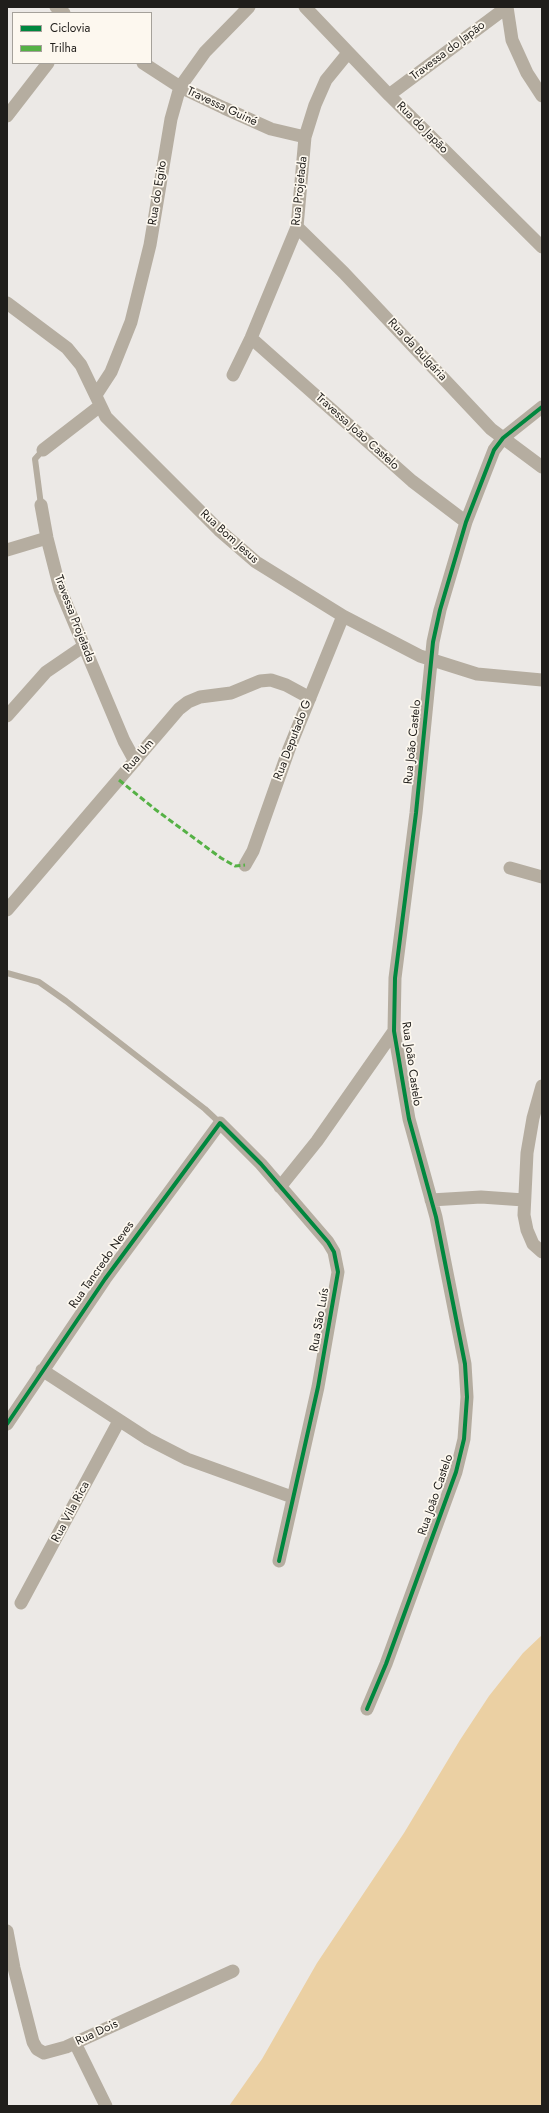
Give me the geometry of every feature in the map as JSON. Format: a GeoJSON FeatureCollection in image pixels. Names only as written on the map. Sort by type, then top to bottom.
{"type":"FeatureCollection","features":[{"type":"Feature","properties":{"kind":"street","name":"Rua do Egito"},"geometry":{"type":"LineString","coordinates":[[98,401],[131,322],[150,245],[164,155],[180,87],[205,52],[249,7]]}},
{"type":"Feature","properties":{"kind":"street","name":"Rua do Japão"},"geometry":{"type":"LineString","coordinates":[[305,7],[389,95],[542,247]]}},
{"type":"Feature","properties":{"kind":"street","name":"Travessa do Japão"},"geometry":{"type":"LineString","coordinates":[[389,95],[506,7]]}},
{"type":"Feature","properties":{"kind":"street"},"geometry":{"type":"LineString","coordinates":[[506,7],[512,40],[527,73],[542,96]]}},
{"type":"Feature","properties":{"kind":"street","name":"Rua Projetada"},"geometry":{"type":"LineString","coordinates":[[233,375],[251,338],[297,227],[306,137],[315,105],[326,80],[348,53]]}},
{"type":"Feature","properties":{"kind":"street"},"geometry":{"type":"LineString","coordinates":[[7,116],[47,64]]}},
{"type":"Feature","properties":{"kind":"street","name":"Travessa Guiné"},"geometry":{"type":"LineString","coordinates":[[145,64],[180,87],[271,129],[306,137]]}},
{"type":"Feature","properties":{"kind":"street","name":"Rua da Bulgária"},"geometry":{"type":"LineString","coordinates":[[297,227],[405,336],[480,419],[542,467]]}},
{"type":"Feature","properties":{"kind":"street","name":"Rua Bom Jesus"},"geometry":{"type":"LineString","coordinates":[[7,303],[67,348],[81,365],[106,417],[114,426],[235,545],[263,566],[343,616],[380,636],[431,660],[478,674],[542,680]]}},
{"type":"Feature","properties":{"kind":"street","name":"Travessa João Castelo"},"geometry":{"type":"LineString","coordinates":[[251,338],[412,481],[466,522]]}},
{"type":"Feature","properties":{"kind":"street","name":"Travessa Projetada"},"geometry":{"type":"LineString","coordinates":[[43,450],[98,401]]}},
{"type":"Feature","properties":{"kind":"street","name":"Rua João Castelo"},"geometry":{"type":"LineString","coordinates":[[366,1709],[386,1664],[452,1486],[464,1439],[467,1397],[465,1364],[431,1200],[409,1119],[394,1031],[395,978],[415,821],[431,660],[440,610],[466,522],[490,461],[503,438],[542,407]]}},
{"type":"Feature","properties":{"kind":"street","name":"Travessa Projetada"},"geometry":{"type":"LineString","coordinates":[[41,505],[46,538],[60,589],[124,741],[135,761]]}},
{"type":"Feature","properties":{"kind":"street"},"geometry":{"type":"LineString","coordinates":[[7,550],[46,538]]}},
{"type":"Feature","properties":{"kind":"street","name":"Rua Deputado G"},"geometry":{"type":"LineString","coordinates":[[245,865],[253,852],[288,749],[343,616]]}},
{"type":"Feature","properties":{"kind":"street"},"geometry":{"type":"LineString","coordinates":[[8,714],[46,672],[84,646]]}},
{"type":"Feature","properties":{"kind":"street","name":"Rua Um"},"geometry":{"type":"LineString","coordinates":[[7,910],[179,709],[188,702],[200,697],[231,694],[260,681],[271,680],[286,685],[310,698]]}},
{"type":"Feature","properties":{"kind":"street"},"geometry":{"type":"LineString","coordinates":[[510,868],[542,877]]}},
{"type":"Feature","properties":{"kind":"street"},"geometry":{"type":"LineString","coordinates":[[280,1187],[322,1135],[394,1031]]}},
{"type":"Feature","properties":{"kind":"street"},"geometry":{"type":"LineString","coordinates":[[542,1086],[533,1118],[527,1153],[524,1200],[524,1215],[527,1230],[533,1244],[542,1252]]}},
{"type":"Feature","properties":{"kind":"street","name":"Rua São Luís"},"geometry":{"type":"LineString","coordinates":[[220,1123],[262,1164],[328,1242],[334,1252],[338,1272],[318,1387],[292,1497],[279,1561]]}},
{"type":"Feature","properties":{"kind":"street","name":"Rua Tancredo Neves"},"geometry":{"type":"LineString","coordinates":[[7,1424],[42,1370],[162,1199],[220,1123]]}},
{"type":"Feature","properties":{"kind":"street"},"geometry":{"type":"LineString","coordinates":[[431,1200],[481,1197],[524,1200]]}},
{"type":"Feature","properties":{"kind":"street"},"geometry":{"type":"LineString","coordinates":[[42,1370],[148,1439],[187,1459],[292,1497]]}},
{"type":"Feature","properties":{"kind":"street","name":"Rua Vila Rica"},"geometry":{"type":"LineString","coordinates":[[21,1603],[119,1421]]}},
{"type":"Feature","properties":{"kind":"street","name":"Rua Dois"},"geometry":{"type":"LineString","coordinates":[[7,1931],[10,1967],[33,2042],[37,2049],[47,2053],[75,2043],[233,1971]]}},
{"type":"Feature","properties":{"kind":"street"},"geometry":{"type":"LineString","coordinates":[[75,2043],[106,2106]]}},
{"type":"Feature","properties":{"kind":"lane","name":"Travessa Projetada"},"geometry":{"type":"LineString","coordinates":[[41,505],[35,459],[43,450]]}},
{"type":"Feature","properties":{"kind":"lane"},"geometry":{"type":"LineString","coordinates":[[7,973],[39,982],[66,1001],[205,1108],[220,1123]]}},
{"type":"Feature","properties":{"kind":"shaded area"},"geometry":{"type":"Polygon","coordinates":[[[542,1635],[542,2106],[229,2106],[262,2059],[317,1963],[404,1833],[460,1740],[489,1696],[523,1653],[542,1635]]]}},
{"type":"Feature","properties":{"kind":"marked path"},"geometry":{"type":"LineString","coordinates":[[119,780],[156,810],[221,858],[235,866],[245,865]]}},
{"type":"Feature","properties":{"kind":"cycle path"},"geometry":{"type":"LineString","coordinates":[[367,1709],[386,1664],[456,1472],[464,1439],[467,1397],[465,1364],[436,1217],[409,1119],[394,1031],[395,978],[416,813],[433,642],[440,610],[466,522],[494,450],[503,438],[542,407]]}},
{"type":"Feature","properties":{"kind":"cycle path"},"geometry":{"type":"LineString","coordinates":[[7,1424],[105,1279],[220,1123],[261,1164],[328,1242],[334,1252],[338,1272],[318,1387],[279,1561]]}}]}
